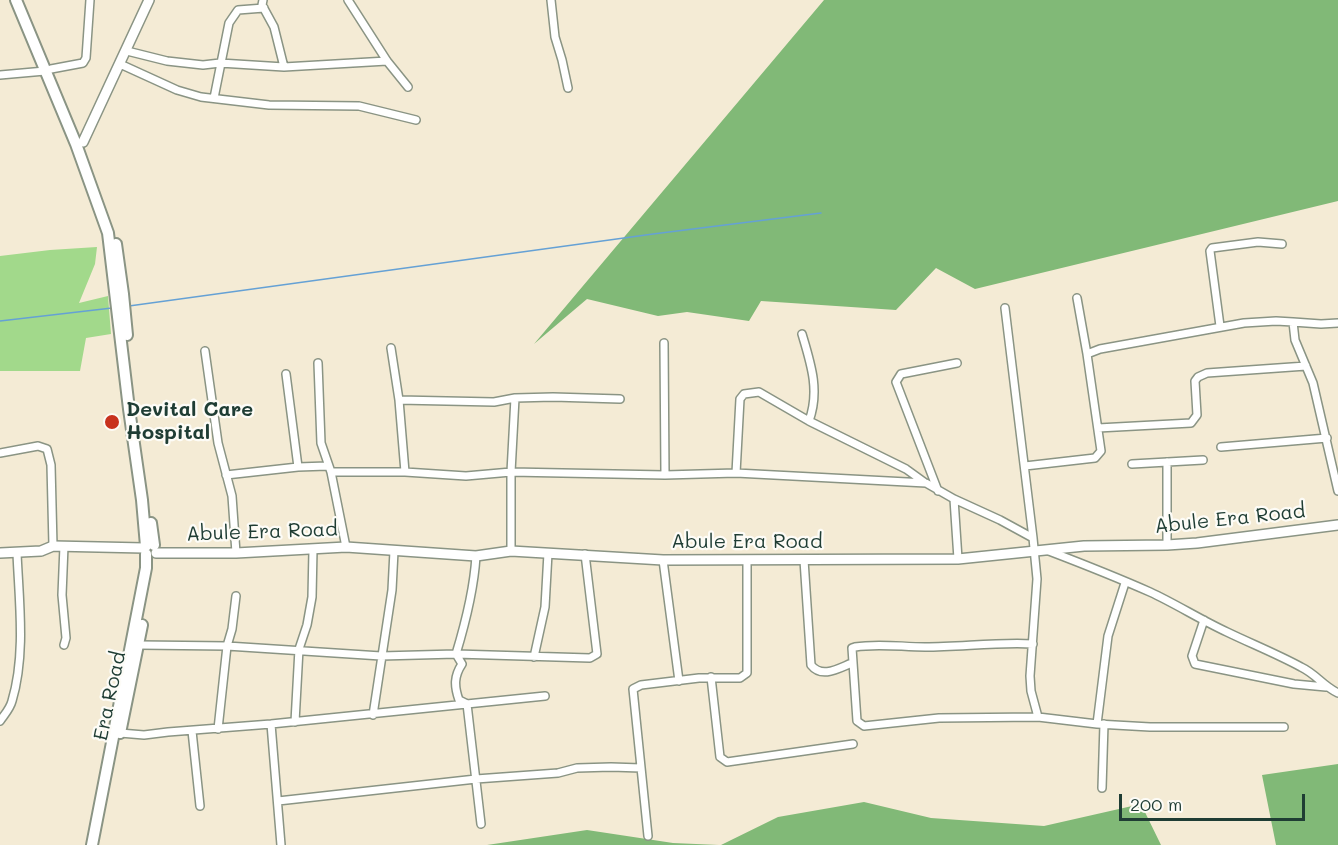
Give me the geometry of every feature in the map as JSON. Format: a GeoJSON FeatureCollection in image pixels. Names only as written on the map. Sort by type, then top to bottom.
{"type":"FeatureCollection","features":[{"type":"Feature","properties":{"kind":"main road"},"geometry":{"type":"LineString","coordinates":[[16,0],[82,142],[110,218],[150,550],[92,845]]}},
{"type":"Feature","properties":{"kind":"main road"},"geometry":{"type":"LineString","coordinates":[[23,0],[103,216],[120,295]]}},
{"type":"Feature","properties":{"kind":"main road","name":"Era Road"},"geometry":{"type":"LineString","coordinates":[[98,845],[153,569],[150,550]]}},
{"type":"Feature","properties":{"kind":"street"},"geometry":{"type":"LineString","coordinates":[[0,75],[48,70],[83,63],[86,58],[90,0]]}},
{"type":"Feature","properties":{"kind":"street"},"geometry":{"type":"LineString","coordinates":[[82,142],[127,51],[149,0]]}},
{"type":"Feature","properties":{"kind":"street"},"geometry":{"type":"LineString","coordinates":[[348,0],[387,62],[408,87]]}},
{"type":"Feature","properties":{"kind":"street"},"geometry":{"type":"LineString","coordinates":[[551,0],[555,37],[568,88]]}},
{"type":"Feature","properties":{"kind":"street"},"geometry":{"type":"LineString","coordinates":[[214,98],[229,23],[238,10],[263,4],[274,27],[284,67]]}},
{"type":"Feature","properties":{"kind":"street"},"geometry":{"type":"LineString","coordinates":[[127,51],[167,62],[203,65],[220,63],[284,67],[387,62]]}},
{"type":"Feature","properties":{"kind":"street"},"geometry":{"type":"LineString","coordinates":[[120,64],[177,90],[214,98],[269,105],[360,106],[416,120]]}},
{"type":"Feature","properties":{"kind":"street"},"geometry":{"type":"LineString","coordinates":[[1220,327],[1210,251],[1212,248],[1258,242],[1282,244]]}},
{"type":"Feature","properties":{"kind":"street"},"geometry":{"type":"LineString","coordinates":[[1025,466],[1095,458],[1101,451],[1077,298]]}},
{"type":"Feature","properties":{"kind":"street"},"geometry":{"type":"LineString","coordinates":[[1005,308],[1037,579],[1031,691],[1038,717]]}},
{"type":"Feature","properties":{"kind":"street"},"geometry":{"type":"LineString","coordinates":[[1087,354],[1100,349],[1262,321],[1338,323]]}},
{"type":"Feature","properties":{"kind":"street"},"geometry":{"type":"LineString","coordinates":[[1293,322],[1295,340],[1314,383],[1338,491]]}},
{"type":"Feature","properties":{"kind":"street"},"geometry":{"type":"LineString","coordinates":[[802,334],[816,391],[810,421]]}},
{"type":"Feature","properties":{"kind":"street"},"geometry":{"type":"LineString","coordinates":[[664,343],[665,475]]}},
{"type":"Feature","properties":{"kind":"street"},"geometry":{"type":"LineString","coordinates":[[391,348],[399,400],[405,472]]}},
{"type":"Feature","properties":{"kind":"street"},"geometry":{"type":"LineString","coordinates":[[205,351],[218,443],[232,496],[236,553]]}},
{"type":"Feature","properties":{"kind":"street"},"geometry":{"type":"LineString","coordinates":[[318,363],[321,443],[346,548]]}},
{"type":"Feature","properties":{"kind":"street"},"geometry":{"type":"LineString","coordinates":[[938,491],[896,382],[901,374],[957,363]]}},
{"type":"Feature","properties":{"kind":"street"},"geometry":{"type":"LineString","coordinates":[[1098,428],[1191,423],[1197,416],[1195,381],[1198,377],[1207,373],[1306,366]]}},
{"type":"Feature","properties":{"kind":"street"},"geometry":{"type":"LineString","coordinates":[[286,374],[298,467]]}},
{"type":"Feature","properties":{"kind":"street"},"geometry":{"type":"LineString","coordinates":[[736,473],[740,399],[744,393],[759,392],[810,421],[906,469],[938,491],[1033,538]]}},
{"type":"Feature","properties":{"kind":"street"},"geometry":{"type":"LineString","coordinates":[[399,400],[494,402],[515,398],[553,397],[620,399]]}},
{"type":"Feature","properties":{"kind":"street"},"geometry":{"type":"LineString","coordinates":[[511,551],[511,472],[515,398]]}},
{"type":"Feature","properties":{"kind":"street"},"geometry":{"type":"LineString","coordinates":[[1221,447],[1326,438]]}},
{"type":"Feature","properties":{"kind":"street"},"geometry":{"type":"LineString","coordinates":[[0,453],[38,446],[47,449],[51,465],[53,546]]}},
{"type":"Feature","properties":{"kind":"street"},"geometry":{"type":"LineString","coordinates":[[1132,464],[1203,460]]}},
{"type":"Feature","properties":{"kind":"street"},"geometry":{"type":"LineString","coordinates":[[1167,462],[1167,545]]}},
{"type":"Feature","properties":{"kind":"street"},"geometry":{"type":"LineString","coordinates":[[226,475],[298,467],[466,476],[511,472],[665,475],[736,473],[926,483]]}},
{"type":"Feature","properties":{"kind":"street"},"geometry":{"type":"LineString","coordinates":[[954,499],[958,559]]}},
{"type":"Feature","properties":{"kind":"street","name":"Abule Era Road"},"geometry":{"type":"LineString","coordinates":[[0,553],[41,551],[53,546],[64,546],[236,553],[346,548],[476,556],[511,551],[663,560],[958,559],[1084,546],[1167,545],[1338,525]]}},
{"type":"Feature","properties":{"kind":"street"},"geometry":{"type":"LineString","coordinates":[[64,546],[62,596],[66,638],[64,645]]}},
{"type":"Feature","properties":{"kind":"street"},"geometry":{"type":"LineString","coordinates":[[295,722],[299,649],[307,625],[312,597],[313,550]]}},
{"type":"Feature","properties":{"kind":"street"},"geometry":{"type":"LineString","coordinates":[[1047,550],[1094,567],[1149,592],[1303,667],[1326,687]]}},
{"type":"Feature","properties":{"kind":"street"},"geometry":{"type":"LineString","coordinates":[[373,715],[392,590],[394,551]]}},
{"type":"Feature","properties":{"kind":"street"},"geometry":{"type":"LineString","coordinates":[[0,721],[12,704],[18,671],[20,630],[17,553]]}},
{"type":"Feature","properties":{"kind":"street"},"geometry":{"type":"LineString","coordinates":[[534,657],[545,607],[548,553]]}},
{"type":"Feature","properties":{"kind":"street"},"geometry":{"type":"LineString","coordinates":[[139,645],[299,649],[381,656],[456,654],[590,658],[597,654],[585,555]]}},
{"type":"Feature","properties":{"kind":"street"},"geometry":{"type":"LineString","coordinates":[[467,704],[459,700],[455,689],[456,672],[462,664],[456,654],[475,578],[476,556]]}},
{"type":"Feature","properties":{"kind":"street"},"geometry":{"type":"LineString","coordinates":[[663,560],[679,681]]}},
{"type":"Feature","properties":{"kind":"street"},"geometry":{"type":"LineString","coordinates":[[648,836],[633,689],[641,685],[711,677],[740,678],[747,673],[747,560]]}},
{"type":"Feature","properties":{"kind":"street"},"geometry":{"type":"LineString","coordinates":[[804,560],[811,665],[820,672],[830,672],[852,663]]}},
{"type":"Feature","properties":{"kind":"street"},"geometry":{"type":"LineString","coordinates":[[1101,788],[1100,724],[1108,636],[1125,583]]}},
{"type":"Feature","properties":{"kind":"street"},"geometry":{"type":"LineString","coordinates":[[218,729],[227,646],[232,629],[236,596]]}},
{"type":"Feature","properties":{"kind":"street"},"geometry":{"type":"LineString","coordinates":[[1204,620],[1192,656],[1195,664],[1294,684],[1326,687],[1338,693]]}},
{"type":"Feature","properties":{"kind":"street"},"geometry":{"type":"LineString","coordinates":[[1033,644],[1003,642],[925,647],[859,646],[852,648],[857,721],[864,726],[939,718],[1038,717],[1100,724],[1196,728],[1284,727]]}},
{"type":"Feature","properties":{"kind":"street"},"geometry":{"type":"LineString","coordinates":[[711,677],[720,757],[727,762],[853,744]]}},
{"type":"Feature","properties":{"kind":"street"},"geometry":{"type":"LineString","coordinates":[[120,733],[144,735],[218,729],[545,696]]}},
{"type":"Feature","properties":{"kind":"street"},"geometry":{"type":"LineString","coordinates":[[467,704],[481,824]]}},
{"type":"Feature","properties":{"kind":"street"},"geometry":{"type":"LineString","coordinates":[[271,724],[281,845]]}},
{"type":"Feature","properties":{"kind":"street"},"geometry":{"type":"LineString","coordinates":[[192,731],[200,806]]}},
{"type":"Feature","properties":{"kind":"street"},"geometry":{"type":"LineString","coordinates":[[278,801],[476,778],[527,776],[578,768],[641,768]]}},
{"type":"Feature","properties":{"kind":"green space"},"geometry":{"type":"Polygon","coordinates":[[[824,0],[1338,0],[1338,201],[975,289],[936,268],[896,310],[761,301],[749,321],[687,312],[658,316],[587,299],[534,344],[824,0]]]}},
{"type":"Feature","properties":{"kind":"green space"},"geometry":{"type":"Polygon","coordinates":[[[97,247],[95,264],[79,303],[108,296],[111,334],[86,338],[80,371],[0,371],[0,256],[97,247]]]}},
{"type":"Feature","properties":{"kind":"green space"},"geometry":{"type":"Polygon","coordinates":[[[1338,764],[1338,845],[1276,845],[1262,775],[1338,764]]]}},
{"type":"Feature","properties":{"kind":"green space"},"geometry":{"type":"Polygon","coordinates":[[[864,802],[931,818],[1044,826],[1141,804],[1161,845],[721,845],[778,817],[864,802]]]}},
{"type":"Feature","properties":{"kind":"green space"},"geometry":{"type":"Polygon","coordinates":[[[587,830],[673,843],[719,845],[487,845],[587,830]]]}},
{"type":"Feature","properties":{"kind":"waterway"},"geometry":{"type":"LineString","coordinates":[[129,306],[821,213]]}},
{"type":"Feature","properties":{"kind":"waterway"},"geometry":{"type":"LineString","coordinates":[[0,321],[112,308]]}},
{"type":"Feature","properties":{"kind":"place","name":"Devital Care Hospital"},"geometry":{"type":"Point","coordinates":[112,422]}}]}
